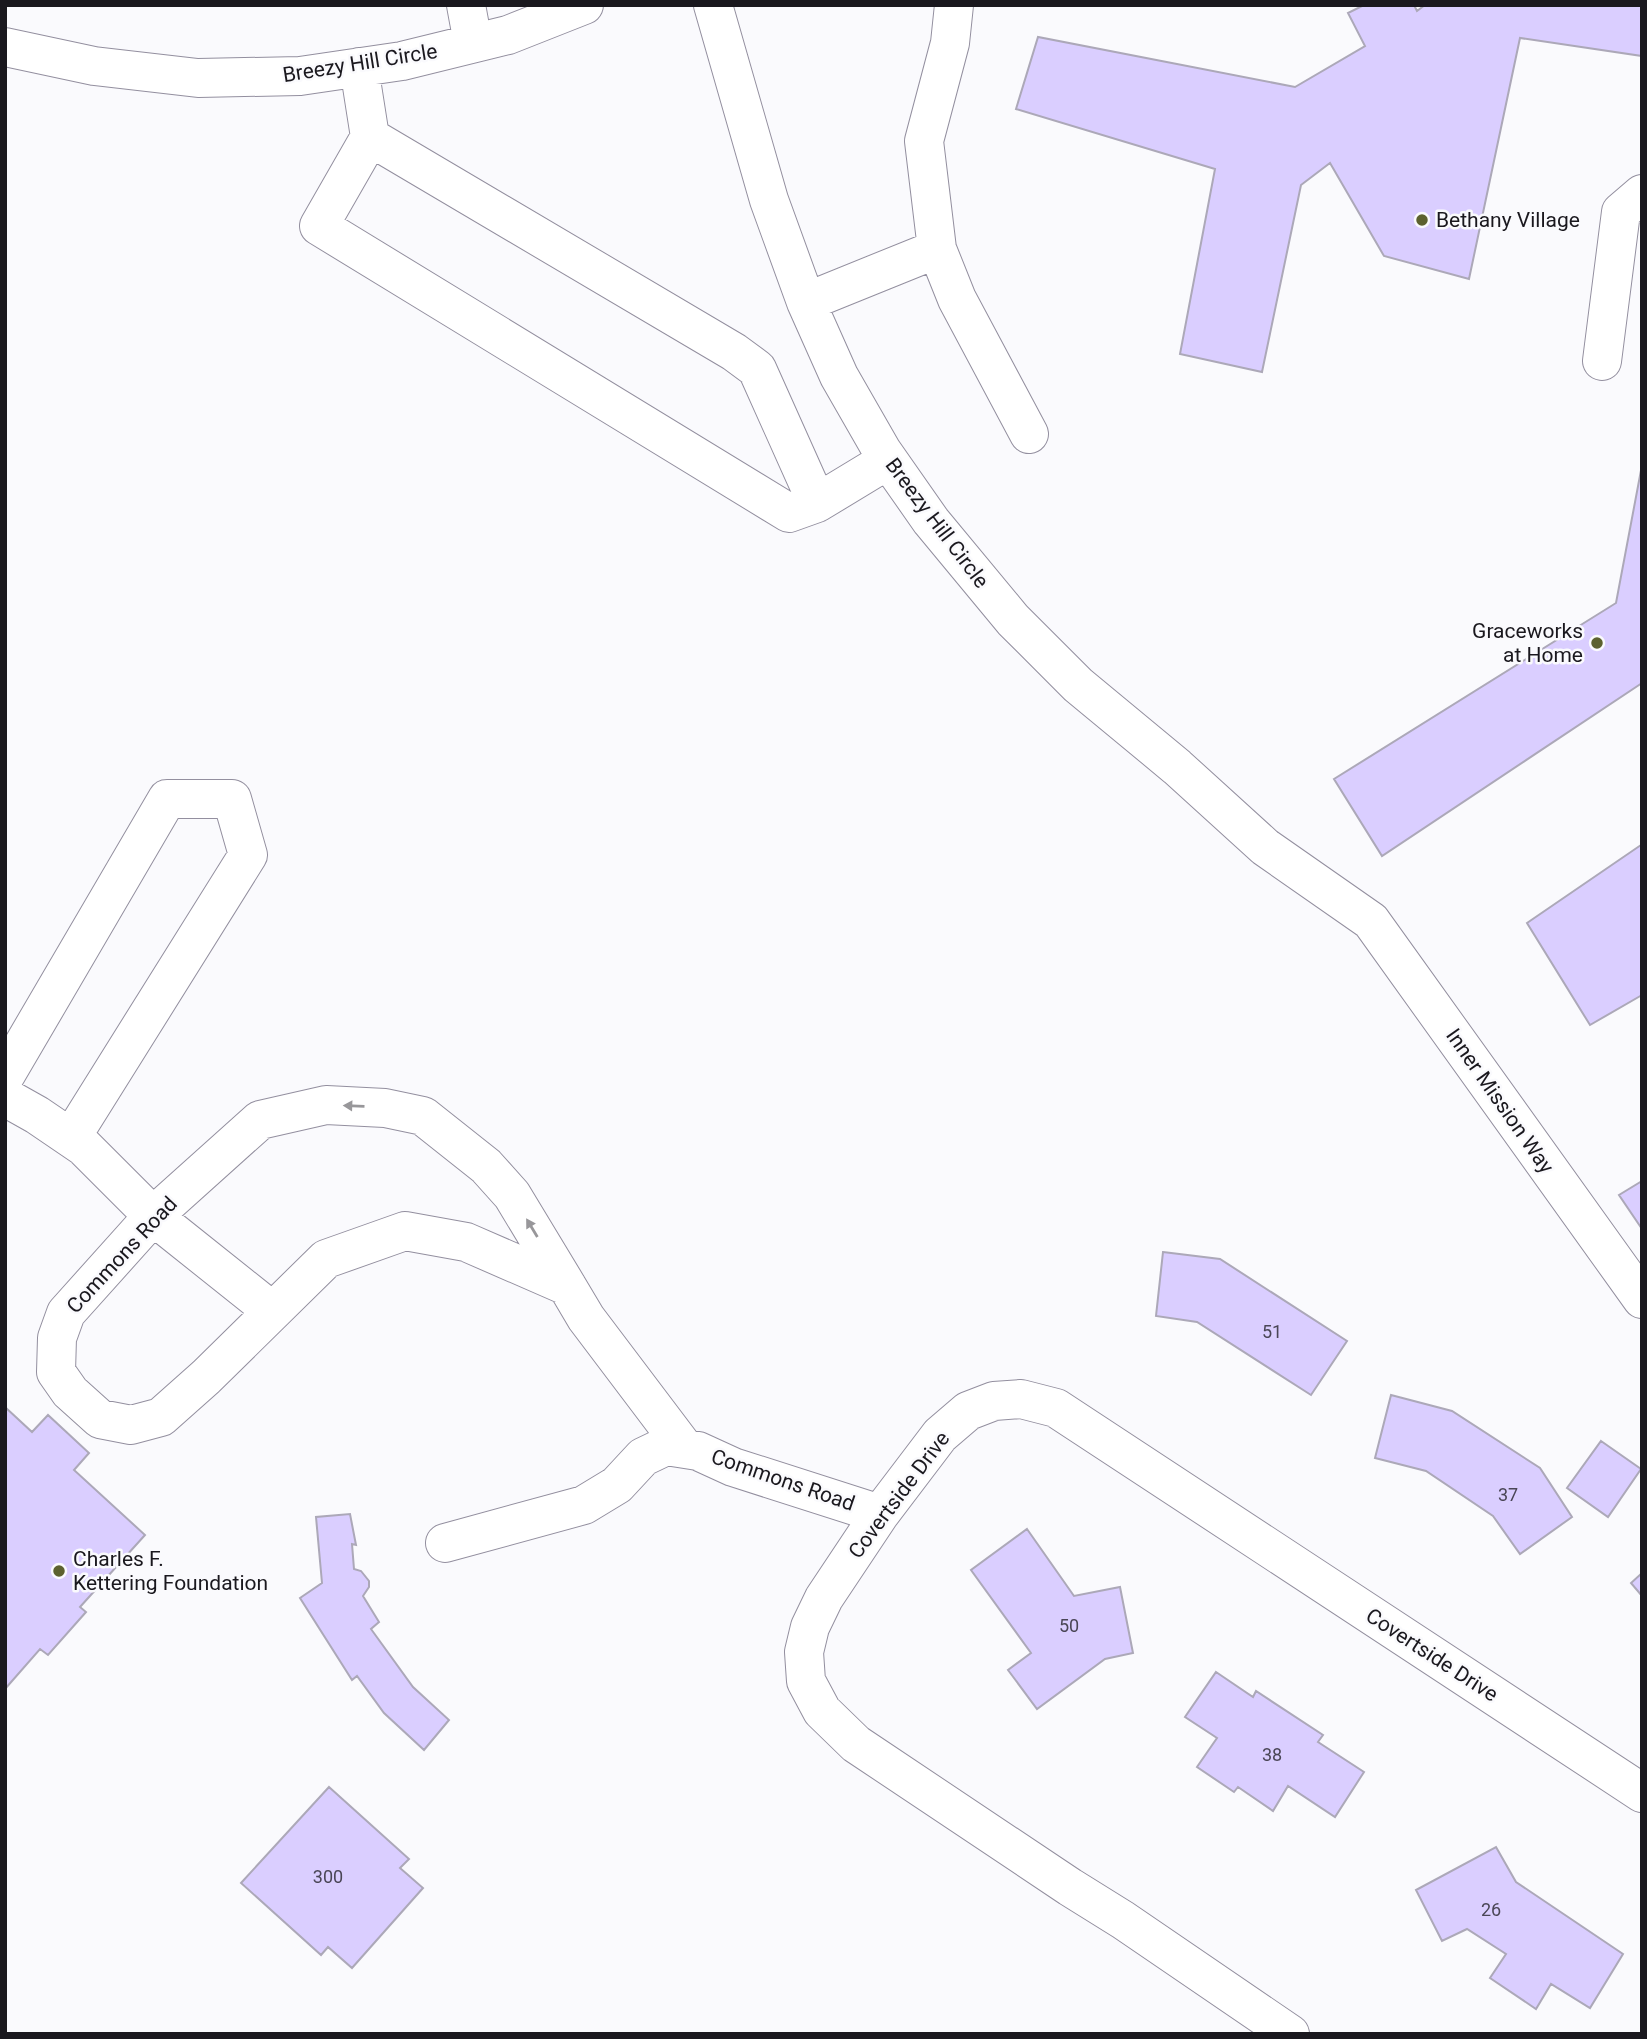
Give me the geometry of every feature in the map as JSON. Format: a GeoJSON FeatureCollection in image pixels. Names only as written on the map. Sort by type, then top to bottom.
{"type":"FeatureCollection","features":[{"type":"Feature","properties":{"kind":"street"},"geometry":{"type":"LineString","coordinates":[[466,5],[473,43]]}},
{"type":"Feature","properties":{"kind":"street","name":"Breezy Hill Circle"},"geometry":{"type":"LineString","coordinates":[[5,47],[94,65],[198,78],[300,76],[402,61],[508,34],[584,5]]}},
{"type":"Feature","properties":{"kind":"street","name":"Breezy Hill Circle"},"geometry":{"type":"LineString","coordinates":[[713,5],[769,200],[806,302],[839,376],[888,460],[931,521],[1013,620],[1078,685],[1177,767],[1265,847],[1352,909]]}},
{"type":"Feature","properties":{"kind":"street"},"geometry":{"type":"LineString","coordinates":[[954,5],[950,43],[924,141],[937,249],[957,299],[1029,434]]}},
{"type":"Feature","properties":{"kind":"street"},"geometry":{"type":"LineString","coordinates":[[359,67],[370,137],[319,226],[789,513],[817,503],[888,460]]}},
{"type":"Feature","properties":{"kind":"street"},"geometry":{"type":"LineString","coordinates":[[370,137],[734,352],[757,369],[817,503]]}},
{"type":"Feature","properties":{"kind":"street"},"geometry":{"type":"LineString","coordinates":[[1602,361],[1621,212],[1642,194]]}},
{"type":"Feature","properties":{"kind":"street"},"geometry":{"type":"LineString","coordinates":[[806,302],[937,249]]}},
{"type":"Feature","properties":{"kind":"street"},"geometry":{"type":"LineString","coordinates":[[5,1076],[167,799],[232,799],[248,855],[71,1138]]}},
{"type":"Feature","properties":{"kind":"street","name":"Inner Mission Way"},"geometry":{"type":"LineString","coordinates":[[1352,909],[1371,921],[1642,1299]]}},
{"type":"Feature","properties":{"kind":"street"},"geometry":{"type":"LineString","coordinates":[[5,1097],[84,1147],[153,1216],[272,1311]]}},
{"type":"Feature","properties":{"kind":"street","name":"Commons Road"},"geometry":{"type":"LineString","coordinates":[[567,1286],[466,1242],[405,1231],[326,1259],[206,1377],[160,1417],[131,1425],[100,1419],[70,1392],[56,1372],[57,1338],[66,1313],[153,1216],[260,1120],[326,1105],[385,1108],[423,1116],[486,1166],[512,1195],[567,1286],[586,1318],[685,1449]]}},
{"type":"Feature","properties":{"kind":"street","name":"Covertside Drive"},"geometry":{"type":"LineString","coordinates":[[1290,2034],[856,1744],[822,1711],[806,1681],[804,1652],[810,1626],[824,1598],[880,1514],[940,1435],[968,1411],[994,1401],[1021,1399],[1056,1408],[1642,1793]]}},
{"type":"Feature","properties":{"kind":"street","name":"Commons Road"},"geometry":{"type":"LineString","coordinates":[[445,1543],[584,1505],[617,1485],[643,1457],[666,1446],[698,1451],[733,1467],[880,1514]]}},
{"type":"Feature","properties":{"kind":"building","name":"Bethany Village"},"geometry":{"type":"Polygon","coordinates":[[[1364,5],[1414,5],[1417,11],[1425,5],[1642,5],[1642,56],[1520,38],[1469,279],[1384,256],[1330,163],[1301,185],[1262,372],[1180,354],[1215,169],[1016,109],[1038,37],[1295,87],[1365,46],[1348,13],[1364,5]]]}},
{"type":"Feature","properties":{"kind":"building","name":"Graceworks at Home"},"geometry":{"type":"Polygon","coordinates":[[[1642,465],[1642,683],[1382,856],[1334,779],[1616,603],[1642,465]]]}},
{"type":"Feature","properties":{"kind":"building"},"geometry":{"type":"Polygon","coordinates":[[[1642,840],[1642,995],[1590,1025],[1527,923],[1641,845],[1642,840]]]}},
{"type":"Feature","properties":{"kind":"building"},"geometry":{"type":"Polygon","coordinates":[[[1642,1181],[1642,1229],[1619,1195],[1642,1181]]]}},
{"type":"Feature","properties":{"kind":"building"},"geometry":{"type":"Polygon","coordinates":[[[1163,1252],[1220,1259],[1347,1341],[1311,1395],[1197,1322],[1156,1316],[1163,1252]]]}},
{"type":"Feature","properties":{"kind":"building"},"geometry":{"type":"Polygon","coordinates":[[[1391,1395],[1452,1411],[1540,1468],[1572,1517],[1520,1554],[1493,1516],[1426,1471],[1375,1458],[1391,1395]]]}},
{"type":"Feature","properties":{"kind":"building","name":"Charles F. Kettering Foundation"},"geometry":{"type":"Polygon","coordinates":[[[5,1407],[32,1432],[48,1415],[89,1453],[74,1470],[145,1535],[80,1607],[86,1612],[48,1655],[40,1649],[5,1689],[5,1407]]]}},
{"type":"Feature","properties":{"kind":"building"},"geometry":{"type":"Polygon","coordinates":[[[1601,1441],[1641,1469],[1608,1517],[1567,1488],[1601,1441]]]}},
{"type":"Feature","properties":{"kind":"building"},"geometry":{"type":"Polygon","coordinates":[[[350,1514],[356,1545],[352,1544],[354,1569],[361,1571],[369,1581],[369,1587],[363,1596],[379,1622],[371,1629],[413,1687],[449,1720],[424,1750],[384,1713],[357,1676],[352,1680],[300,1598],[322,1583],[316,1517],[350,1514]]]}},
{"type":"Feature","properties":{"kind":"building"},"geometry":{"type":"Polygon","coordinates":[[[1027,1529],[1074,1596],[1120,1587],[1133,1653],[1105,1659],[1037,1709],[1008,1670],[1031,1653],[971,1570],[1027,1529]]]}},
{"type":"Feature","properties":{"kind":"building"},"geometry":{"type":"Polygon","coordinates":[[[1642,1573],[1642,1596],[1631,1583],[1642,1573]]]}},
{"type":"Feature","properties":{"kind":"building"},"geometry":{"type":"Polygon","coordinates":[[[1216,1672],[1253,1697],[1256,1691],[1323,1735],[1318,1742],[1364,1772],[1335,1817],[1288,1786],[1273,1811],[1238,1787],[1234,1792],[1197,1767],[1217,1738],[1185,1717],[1216,1672]]]}},
{"type":"Feature","properties":{"kind":"building"},"geometry":{"type":"Polygon","coordinates":[[[329,1787],[409,1859],[400,1868],[423,1888],[352,1968],[328,1947],[321,1955],[241,1883],[329,1787]]]}},
{"type":"Feature","properties":{"kind":"building"},"geometry":{"type":"Polygon","coordinates":[[[1496,1847],[1516,1882],[1623,1954],[1590,2008],[1551,1984],[1536,2009],[1490,1978],[1506,1954],[1467,1929],[1442,1941],[1416,1890],[1496,1847]]]}},
{"type":"Feature","properties":{"kind":"place","name":"Bethany Village"},"geometry":{"type":"Point","coordinates":[1422,220]}},
{"type":"Feature","properties":{"kind":"place","name":"Graceworks at Home"},"geometry":{"type":"Point","coordinates":[1597,643]}},
{"type":"Feature","properties":{"kind":"place","name":"Charles F. Kettering Foundation"},"geometry":{"type":"Point","coordinates":[59,1571]}}]}
